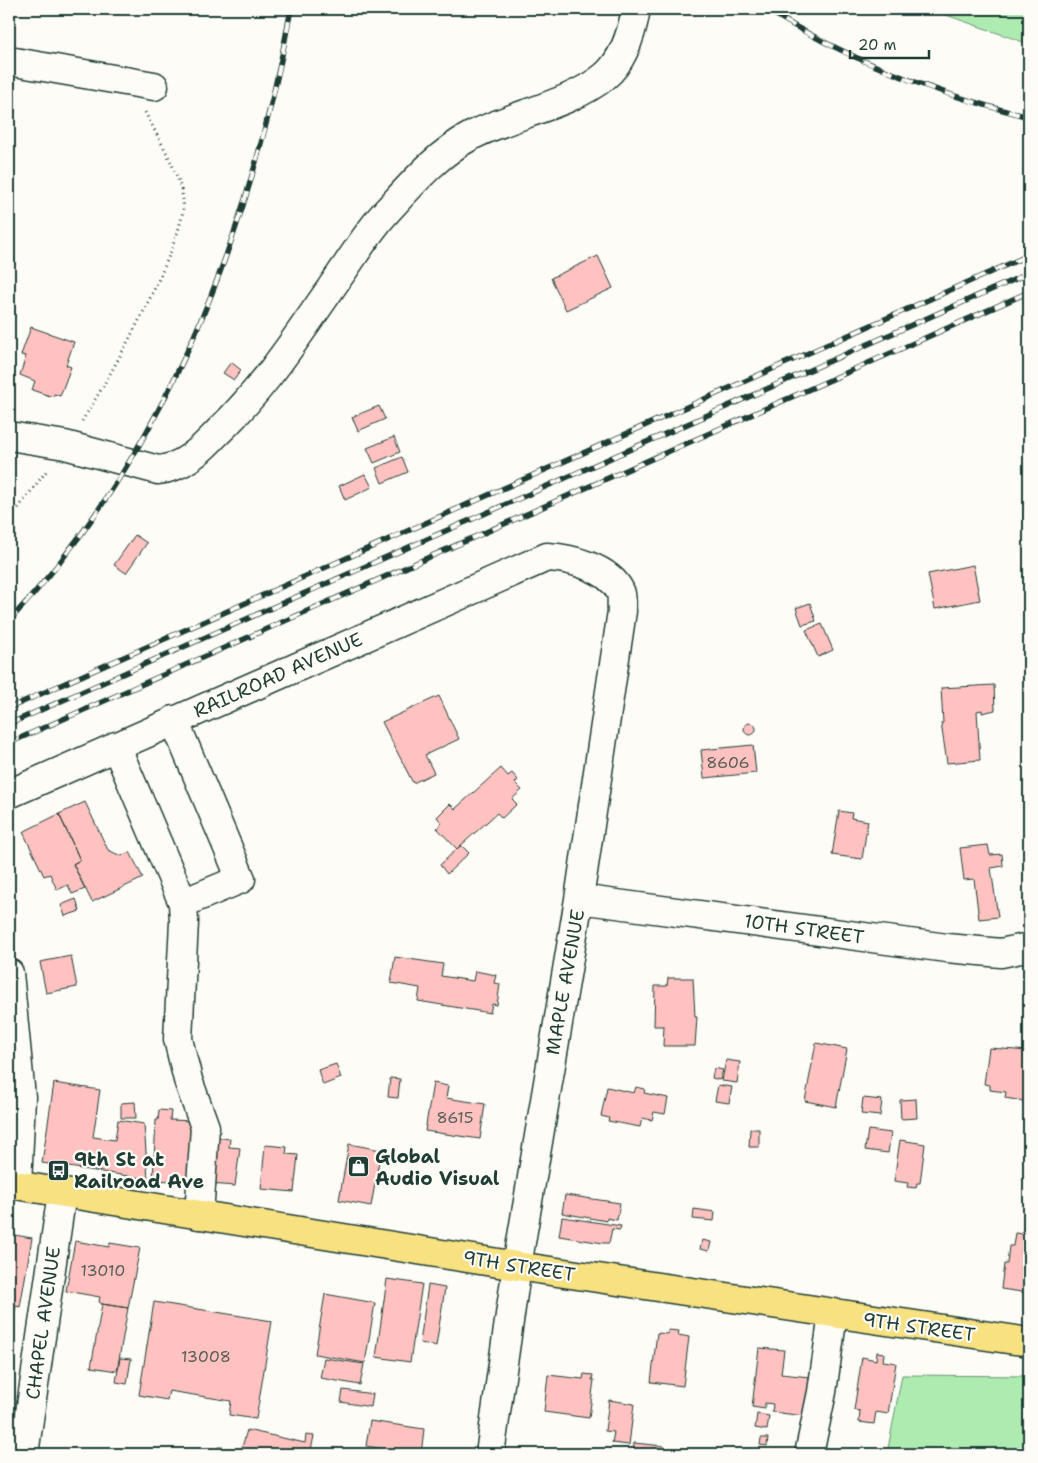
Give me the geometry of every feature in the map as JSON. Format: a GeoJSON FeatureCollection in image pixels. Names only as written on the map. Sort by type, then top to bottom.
{"type":"FeatureCollection","features":[{"type":"Feature","properties":{"kind":"main road","name":"9TH STREET"},"geometry":{"type":"LineString","coordinates":[[13,1185],[517,1266],[1029,1342]]}},
{"type":"Feature","properties":{"kind":"street"},"geometry":{"type":"LineString","coordinates":[[9,436],[65,445],[158,470],[172,469],[202,449],[261,388],[379,219],[423,172],[470,136],[585,90],[606,76],[625,47],[636,9]]}},
{"type":"Feature","properties":{"kind":"street"},"geometry":{"type":"LineString","coordinates":[[9,61],[142,84]]}},
{"type":"Feature","properties":{"kind":"street","name":"RAILROAD AVENUE"},"geometry":{"type":"LineString","coordinates":[[9,794],[547,557]]}},
{"type":"Feature","properties":{"kind":"street","name":"MAPLE AVENUE"},"geometry":{"type":"LineString","coordinates":[[490,1454],[517,1266],[579,899],[622,611],[620,592],[608,578],[588,566],[568,558],[547,557]]}},
{"type":"Feature","properties":{"kind":"street"},"geometry":{"type":"LineString","coordinates":[[174,720],[241,879],[183,903]]}},
{"type":"Feature","properties":{"kind":"street"},"geometry":{"type":"LineString","coordinates":[[116,746],[183,903],[184,922],[178,1039],[188,1080],[205,1127],[199,1215]]}},
{"type":"Feature","properties":{"kind":"street","name":"10TH STREET"},"geometry":{"type":"LineString","coordinates":[[579,899],[947,948],[1001,953],[1029,947]]}},
{"type":"Feature","properties":{"kind":"street"},"geometry":{"type":"LineString","coordinates":[[9,973],[13,1042],[21,1097],[13,1185]]}},
{"type":"Feature","properties":{"kind":"street","name":"CHAPEL AVENUE"},"geometry":{"type":"LineString","coordinates":[[24,1454],[62,1193]]}},
{"type":"Feature","properties":{"kind":"street"},"geometry":{"type":"LineString","coordinates":[[808,1454],[819,1405],[833,1314]]}},
{"type":"Feature","properties":{"kind":"path"},"geometry":{"type":"LineString","coordinates":[[9,520],[100,394],[147,304],[183,217],[184,200],[180,184],[142,84]]}},
{"type":"Feature","properties":{"kind":"green space"},"geometry":{"type":"Polygon","coordinates":[[[929,9],[1029,9],[1029,44],[929,9]]]}},
{"type":"Feature","properties":{"kind":"green space"},"geometry":{"type":"Polygon","coordinates":[[[902,1375],[1029,1376],[1029,1454],[887,1454],[902,1375]]]}},
{"type":"Feature","properties":{"kind":"building"},"geometry":{"type":"Polygon","coordinates":[[[598,256],[613,288],[566,310],[551,278],[598,256]]]}},
{"type":"Feature","properties":{"kind":"building"},"geometry":{"type":"Polygon","coordinates":[[[31,327],[74,342],[66,365],[71,367],[60,396],[54,394],[53,397],[32,390],[35,381],[20,375],[26,356],[21,355],[31,327]]]}},
{"type":"Feature","properties":{"kind":"building"},"geometry":{"type":"Polygon","coordinates":[[[231,362],[241,370],[234,380],[223,373],[231,362]]]}},
{"type":"Feature","properties":{"kind":"building"},"geometry":{"type":"Polygon","coordinates":[[[379,406],[385,419],[358,431],[352,417],[379,406]]]}},
{"type":"Feature","properties":{"kind":"building"},"geometry":{"type":"Polygon","coordinates":[[[394,437],[400,452],[374,463],[367,448],[394,437]]]}},
{"type":"Feature","properties":{"kind":"building"},"geometry":{"type":"Polygon","coordinates":[[[402,457],[408,472],[382,483],[376,468],[402,457]]]}},
{"type":"Feature","properties":{"kind":"building"},"geometry":{"type":"Polygon","coordinates":[[[365,474],[372,487],[345,500],[339,486],[365,474]]]}},
{"type":"Feature","properties":{"kind":"building"},"geometry":{"type":"Polygon","coordinates":[[[9,479],[14,482],[9,492],[9,479]]]}},
{"type":"Feature","properties":{"kind":"building"},"geometry":{"type":"Polygon","coordinates":[[[135,535],[147,543],[126,573],[114,565],[135,535]]]}},
{"type":"Feature","properties":{"kind":"building"},"geometry":{"type":"Polygon","coordinates":[[[973,565],[980,600],[935,609],[928,574],[973,565]]]}},
{"type":"Feature","properties":{"kind":"building"},"geometry":{"type":"Polygon","coordinates":[[[810,603],[816,621],[802,625],[796,608],[810,603]]]}},
{"type":"Feature","properties":{"kind":"building"},"geometry":{"type":"Polygon","coordinates":[[[822,624],[833,650],[818,657],[806,630],[822,624]]]}},
{"type":"Feature","properties":{"kind":"building"},"geometry":{"type":"Polygon","coordinates":[[[994,685],[995,710],[982,713],[982,710],[977,711],[980,760],[947,763],[941,723],[943,723],[941,688],[994,685]]]}},
{"type":"Feature","properties":{"kind":"building"},"geometry":{"type":"Polygon","coordinates":[[[439,696],[459,739],[425,755],[434,773],[413,783],[382,722],[439,696]]]}},
{"type":"Feature","properties":{"kind":"building"},"geometry":{"type":"Polygon","coordinates":[[[748,723],[752,723],[756,729],[752,735],[748,735],[744,731],[744,727],[748,723]]]}},
{"type":"Feature","properties":{"kind":"building"},"geometry":{"type":"Polygon","coordinates":[[[753,745],[756,773],[704,778],[701,750],[753,745]]]}},
{"type":"Feature","properties":{"kind":"building"},"geometry":{"type":"Polygon","coordinates":[[[501,768],[508,776],[512,773],[518,780],[515,783],[522,790],[512,799],[517,804],[502,818],[497,813],[457,849],[437,828],[442,823],[437,817],[450,804],[455,809],[501,768]]]}},
{"type":"Feature","properties":{"kind":"building"},"geometry":{"type":"Polygon","coordinates":[[[85,802],[108,850],[121,856],[130,852],[143,878],[92,902],[73,864],[80,860],[59,814],[85,802]]]}},
{"type":"Feature","properties":{"kind":"building"},"geometry":{"type":"Polygon","coordinates":[[[839,811],[852,813],[851,818],[868,821],[862,859],[832,855],[839,811]]]}},
{"type":"Feature","properties":{"kind":"building"},"geometry":{"type":"Polygon","coordinates":[[[59,814],[80,860],[73,864],[85,889],[72,894],[68,885],[57,890],[50,874],[44,876],[23,832],[59,814]]]}},
{"type":"Feature","properties":{"kind":"building"},"geometry":{"type":"Polygon","coordinates":[[[461,845],[469,853],[447,874],[440,865],[461,845]]]}},
{"type":"Feature","properties":{"kind":"building"},"geometry":{"type":"Polygon","coordinates":[[[988,845],[990,855],[1002,854],[1003,866],[991,868],[998,917],[979,919],[974,879],[964,880],[960,848],[988,845]]]}},
{"type":"Feature","properties":{"kind":"building"},"geometry":{"type":"Polygon","coordinates":[[[76,899],[80,911],[65,916],[61,905],[76,899]]]}},
{"type":"Feature","properties":{"kind":"building"},"geometry":{"type":"Polygon","coordinates":[[[71,956],[77,987],[46,993],[40,962],[71,956]]]}},
{"type":"Feature","properties":{"kind":"building"},"geometry":{"type":"Polygon","coordinates":[[[395,957],[443,964],[441,976],[473,981],[475,971],[496,975],[494,983],[500,984],[497,1005],[492,1004],[490,1013],[418,1001],[420,988],[391,983],[395,957]]]}},
{"type":"Feature","properties":{"kind":"building"},"geometry":{"type":"Polygon","coordinates":[[[668,978],[693,978],[695,1017],[697,1017],[695,1046],[663,1046],[664,1026],[654,1026],[655,986],[667,986],[668,978]]]}},
{"type":"Feature","properties":{"kind":"building"},"geometry":{"type":"Polygon","coordinates":[[[816,1043],[847,1049],[836,1107],[805,1101],[816,1043]]]}},
{"type":"Feature","properties":{"kind":"building"},"geometry":{"type":"Polygon","coordinates":[[[989,1048],[1029,1051],[1029,1083],[1027,1091],[1029,1091],[1029,1102],[1005,1098],[1006,1092],[990,1090],[990,1085],[984,1084],[989,1048]]]}},
{"type":"Feature","properties":{"kind":"building"},"geometry":{"type":"Polygon","coordinates":[[[726,1060],[740,1062],[737,1083],[722,1081],[726,1060]]]}},
{"type":"Feature","properties":{"kind":"building"},"geometry":{"type":"Polygon","coordinates":[[[336,1064],[341,1078],[323,1085],[318,1070],[336,1064]]]}},
{"type":"Feature","properties":{"kind":"building"},"geometry":{"type":"Polygon","coordinates":[[[714,1068],[723,1070],[720,1080],[712,1078],[714,1068]]]}},
{"type":"Feature","properties":{"kind":"building"},"geometry":{"type":"Polygon","coordinates":[[[390,1078],[400,1079],[398,1098],[388,1097],[390,1078]]]}},
{"type":"Feature","properties":{"kind":"building"},"geometry":{"type":"Polygon","coordinates":[[[54,1083],[100,1090],[93,1137],[115,1140],[118,1120],[144,1124],[148,1179],[42,1163],[54,1083]]]}},
{"type":"Feature","properties":{"kind":"building"},"geometry":{"type":"Polygon","coordinates":[[[433,1083],[448,1086],[446,1098],[485,1104],[480,1139],[425,1131],[433,1083]]]}},
{"type":"Feature","properties":{"kind":"building"},"geometry":{"type":"Polygon","coordinates":[[[718,1085],[732,1087],[729,1103],[715,1101],[718,1085]]]}},
{"type":"Feature","properties":{"kind":"building"},"geometry":{"type":"Polygon","coordinates":[[[607,1087],[634,1093],[636,1087],[645,1089],[644,1093],[668,1098],[665,1114],[654,1112],[652,1120],[642,1118],[640,1127],[608,1121],[609,1118],[601,1116],[607,1087]]]}},
{"type":"Feature","properties":{"kind":"building"},"geometry":{"type":"Polygon","coordinates":[[[863,1098],[882,1100],[880,1116],[861,1114],[863,1098]]]}},
{"type":"Feature","properties":{"kind":"building"},"geometry":{"type":"Polygon","coordinates":[[[916,1099],[917,1118],[901,1119],[900,1100],[916,1099]]]}},
{"type":"Feature","properties":{"kind":"building"},"geometry":{"type":"Polygon","coordinates":[[[135,1102],[136,1118],[121,1118],[121,1103],[135,1102]]]}},
{"type":"Feature","properties":{"kind":"building"},"geometry":{"type":"Polygon","coordinates":[[[159,1110],[171,1111],[170,1120],[194,1121],[191,1182],[153,1180],[156,1120],[158,1120],[159,1110]]]}},
{"type":"Feature","properties":{"kind":"building"},"geometry":{"type":"Polygon","coordinates":[[[750,1129],[759,1129],[759,1147],[749,1147],[750,1129]]]}},
{"type":"Feature","properties":{"kind":"building"},"geometry":{"type":"Polygon","coordinates":[[[868,1130],[891,1133],[888,1153],[865,1150],[868,1130]]]}},
{"type":"Feature","properties":{"kind":"building"},"geometry":{"type":"Polygon","coordinates":[[[215,1137],[230,1139],[229,1147],[240,1148],[235,1186],[210,1184],[215,1137]]]}},
{"type":"Feature","properties":{"kind":"building"},"geometry":{"type":"Polygon","coordinates":[[[900,1140],[925,1144],[920,1183],[917,1183],[916,1188],[907,1187],[908,1183],[894,1181],[900,1140]]]}},
{"type":"Feature","properties":{"kind":"building"},"geometry":{"type":"Polygon","coordinates":[[[349,1144],[381,1150],[371,1206],[339,1200],[349,1144]]]}},
{"type":"Feature","properties":{"kind":"building"},"geometry":{"type":"Polygon","coordinates":[[[265,1145],[287,1147],[286,1154],[298,1155],[294,1192],[261,1189],[265,1145]]]}},
{"type":"Feature","properties":{"kind":"building"},"geometry":{"type":"Polygon","coordinates":[[[565,1195],[620,1203],[617,1220],[607,1218],[607,1221],[562,1213],[565,1195]]]}},
{"type":"Feature","properties":{"kind":"building"},"geometry":{"type":"Polygon","coordinates":[[[694,1209],[715,1212],[714,1221],[693,1219],[694,1209]]]}},
{"type":"Feature","properties":{"kind":"building"},"geometry":{"type":"Polygon","coordinates":[[[562,1217],[621,1226],[620,1230],[612,1229],[609,1243],[603,1243],[559,1236],[562,1217]]]}},
{"type":"Feature","properties":{"kind":"building"},"geometry":{"type":"Polygon","coordinates":[[[1015,1233],[1029,1235],[1029,1293],[1001,1289],[1004,1264],[1007,1264],[1009,1246],[1013,1246],[1015,1233]]]}},
{"type":"Feature","properties":{"kind":"building"},"geometry":{"type":"Polygon","coordinates":[[[9,1234],[32,1238],[20,1307],[16,1306],[14,1316],[9,1315],[9,1234]]]}},
{"type":"Feature","properties":{"kind":"building"},"geometry":{"type":"Polygon","coordinates":[[[702,1240],[711,1242],[709,1251],[700,1249],[702,1240]]]}},
{"type":"Feature","properties":{"kind":"building"},"geometry":{"type":"Polygon","coordinates":[[[75,1241],[109,1247],[110,1243],[140,1248],[128,1308],[102,1304],[99,1302],[100,1297],[66,1291],[75,1241]]]}},
{"type":"Feature","properties":{"kind":"building"},"geometry":{"type":"Polygon","coordinates":[[[387,1279],[422,1284],[410,1362],[376,1357],[387,1279]]]}},
{"type":"Feature","properties":{"kind":"building"},"geometry":{"type":"Polygon","coordinates":[[[428,1285],[445,1288],[436,1346],[420,1343],[428,1285]]]}},
{"type":"Feature","properties":{"kind":"building"},"geometry":{"type":"Polygon","coordinates":[[[325,1294],[375,1303],[365,1363],[315,1354],[325,1294]]]}},
{"type":"Feature","properties":{"kind":"building"},"geometry":{"type":"Polygon","coordinates":[[[154,1302],[272,1321],[256,1419],[229,1415],[231,1401],[169,1391],[167,1400],[139,1395],[154,1302]]]}},
{"type":"Feature","properties":{"kind":"building"},"geometry":{"type":"Polygon","coordinates":[[[102,1304],[128,1308],[117,1371],[91,1367],[102,1304]]]}},
{"type":"Feature","properties":{"kind":"building"},"geometry":{"type":"Polygon","coordinates":[[[668,1330],[679,1331],[678,1335],[689,1337],[683,1386],[651,1382],[657,1333],[668,1334],[668,1330]]]}},
{"type":"Feature","properties":{"kind":"building"},"geometry":{"type":"Polygon","coordinates":[[[759,1348],[784,1350],[781,1374],[810,1377],[805,1416],[772,1412],[773,1404],[765,1403],[765,1409],[752,1407],[759,1348]]]}},
{"type":"Feature","properties":{"kind":"building"},"geometry":{"type":"Polygon","coordinates":[[[877,1352],[884,1353],[883,1361],[896,1363],[888,1414],[876,1412],[874,1424],[859,1422],[860,1411],[854,1410],[862,1357],[876,1360],[877,1352]]]}},
{"type":"Feature","properties":{"kind":"building"},"geometry":{"type":"Polygon","coordinates":[[[120,1358],[131,1359],[127,1384],[116,1382],[120,1358]]]}},
{"type":"Feature","properties":{"kind":"building"},"geometry":{"type":"Polygon","coordinates":[[[324,1358],[364,1364],[360,1385],[320,1378],[324,1358]]]}},
{"type":"Feature","properties":{"kind":"building"},"geometry":{"type":"Polygon","coordinates":[[[584,1374],[593,1375],[592,1380],[594,1380],[589,1418],[544,1412],[548,1375],[583,1379],[584,1374]]]}},
{"type":"Feature","properties":{"kind":"building"},"geometry":{"type":"Polygon","coordinates":[[[343,1390],[373,1394],[371,1407],[341,1402],[343,1390]]]}},
{"type":"Feature","properties":{"kind":"building"},"geometry":{"type":"Polygon","coordinates":[[[609,1400],[634,1404],[629,1445],[612,1443],[614,1432],[605,1431],[609,1400]]]}},
{"type":"Feature","properties":{"kind":"building"},"geometry":{"type":"Polygon","coordinates":[[[757,1414],[769,1416],[767,1430],[755,1428],[757,1414]]]}},
{"type":"Feature","properties":{"kind":"building"},"geometry":{"type":"Polygon","coordinates":[[[370,1421],[424,1429],[421,1454],[389,1454],[390,1450],[366,1446],[370,1421]]]}},
{"type":"Feature","properties":{"kind":"building"},"geometry":{"type":"Polygon","coordinates":[[[247,1430],[305,1443],[306,1435],[314,1436],[311,1450],[304,1448],[301,1454],[240,1454],[247,1430]]]}},
{"type":"Feature","properties":{"kind":"building"},"geometry":{"type":"Polygon","coordinates":[[[761,1438],[768,1438],[767,1446],[760,1445],[761,1438]]]}},
{"type":"Feature","properties":{"kind":"building"},"geometry":{"type":"Polygon","coordinates":[[[634,1443],[664,1446],[663,1454],[633,1454],[634,1443]]]}},
{"type":"Feature","properties":{"kind":"building"},"geometry":{"type":"Polygon","coordinates":[[[218,1447],[229,1448],[228,1454],[217,1454],[218,1447]]]}},
{"type":"Feature","properties":{"kind":"building"},"geometry":{"type":"Polygon","coordinates":[[[677,1450],[691,1451],[691,1454],[677,1454],[677,1450]]]}},
{"type":"Feature","properties":{"kind":"railway"},"geometry":{"type":"LineString","coordinates":[[9,621],[65,556],[114,486],[157,413],[194,336],[226,256],[252,175],[274,92],[291,9]]}},
{"type":"Feature","properties":{"kind":"railway"},"geometry":{"type":"LineString","coordinates":[[766,9],[828,44],[893,74],[960,98],[1029,117]]}},
{"type":"Feature","properties":{"kind":"railway"},"geometry":{"type":"LineString","coordinates":[[9,708],[1029,255]]}},
{"type":"Feature","properties":{"kind":"railway"},"geometry":{"type":"LineString","coordinates":[[9,724],[1029,273]]}},
{"type":"Feature","properties":{"kind":"railway"},"geometry":{"type":"LineString","coordinates":[[9,743],[1029,292]]}},
{"type":"Feature","properties":{"kind":"place","name":"Global Audio Visual"},"geometry":{"type":"Point","coordinates":[359,1167]}},
{"type":"Feature","properties":{"kind":"place","name":"9th St at Railroad Ave"},"geometry":{"type":"Point","coordinates":[58,1170]}}]}
